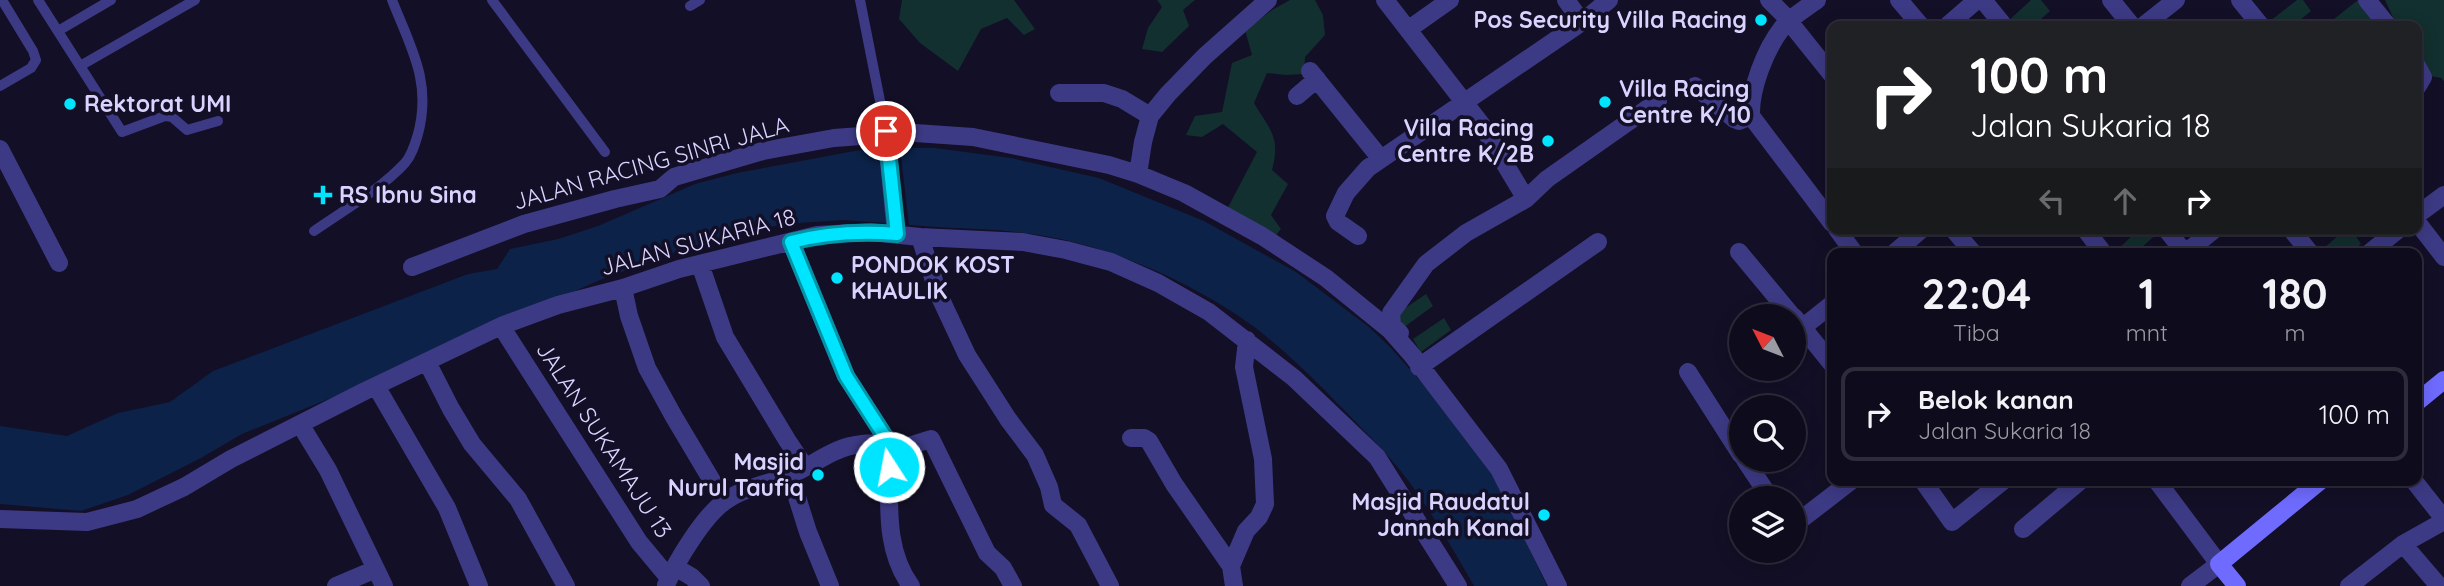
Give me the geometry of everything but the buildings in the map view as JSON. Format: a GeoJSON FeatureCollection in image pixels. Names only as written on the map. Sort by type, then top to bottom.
{"type":"FeatureCollection","features":[{"type":"Feature","properties":{"kind":"main road"},"geometry":{"type":"LineString","coordinates":[[2422,398],[2444,380]]}},
{"type":"Feature","properties":{"kind":"main road"},"geometry":{"type":"LineString","coordinates":[[2238,586],[2219,564],[2314,486]]}},
{"type":"Feature","properties":{"kind":"street"},"geometry":{"type":"LineString","coordinates":[[1138,174],[1150,116],[1205,56],[1268,0]]}},
{"type":"Feature","properties":{"kind":"street"},"geometry":{"type":"LineString","coordinates":[[1385,0],[1481,124],[1526,199]]}},
{"type":"Feature","properties":{"kind":"street"},"geometry":{"type":"LineString","coordinates":[[1409,29],[1450,0]]}},
{"type":"Feature","properties":{"kind":"street"},"geometry":{"type":"LineString","coordinates":[[1566,0],[1582,22]]}},
{"type":"Feature","properties":{"kind":"street"},"geometry":{"type":"LineString","coordinates":[[1358,236],[1335,216],[1346,193],[1368,168],[1582,22],[1609,0]]}},
{"type":"Feature","properties":{"kind":"street"},"geometry":{"type":"LineString","coordinates":[[1769,0],[1827,69]]}},
{"type":"Feature","properties":{"kind":"street"},"geometry":{"type":"LineString","coordinates":[[1817,0],[1789,21],[1779,33],[1751,94],[1751,116],[1827,216]]}},
{"type":"Feature","properties":{"kind":"street"},"geometry":{"type":"LineString","coordinates":[[1899,0],[1917,21]]}},
{"type":"Feature","properties":{"kind":"street"},"geometry":{"type":"LineString","coordinates":[[1953,21],[1977,0]]}},
{"type":"Feature","properties":{"kind":"street"},"geometry":{"type":"LineString","coordinates":[[1983,0],[2000,21]]}},
{"type":"Feature","properties":{"kind":"street"},"geometry":{"type":"LineString","coordinates":[[2110,0],[2128,21]]}},
{"type":"Feature","properties":{"kind":"street"},"geometry":{"type":"LineString","coordinates":[[2149,21],[2176,0]]}},
{"type":"Feature","properties":{"kind":"street"},"geometry":{"type":"LineString","coordinates":[[2240,0],[2258,21]]}},
{"type":"Feature","properties":{"kind":"street"},"geometry":{"type":"LineString","coordinates":[[2367,0],[2384,21]]}},
{"type":"Feature","properties":{"kind":"street"},"geometry":{"type":"LineString","coordinates":[[1297,96],[1314,75],[1381,159]]}},
{"type":"Feature","properties":{"kind":"street"},"geometry":{"type":"LineString","coordinates":[[1695,86],[1734,119],[1739,121],[1751,116]]}},
{"type":"Feature","properties":{"kind":"street"},"geometry":{"type":"LineString","coordinates":[[1059,93],[1104,93],[1122,99],[1150,116]]}},
{"type":"Feature","properties":{"kind":"street"},"geometry":{"type":"LineString","coordinates":[[1412,349],[1392,325],[1391,313],[1426,264],[1466,233],[1526,199],[1547,179],[1658,101]]}},
{"type":"Feature","properties":{"kind":"street","name":"JALAN RACING SINRI JALA"},"geometry":{"type":"LineString","coordinates":[[412,267],[524,225],[660,189],[674,177],[796,144],[886,135],[973,137],[1039,149],[1138,174],[1216,210],[1300,259],[1390,330],[1499,469],[1558,586]]}},
{"type":"Feature","properties":{"kind":"street"},"geometry":{"type":"LineString","coordinates":[[886,135],[896,231]]}},
{"type":"Feature","properties":{"kind":"street"},"geometry":{"type":"LineString","coordinates":[[0,149],[59,263]]}},
{"type":"Feature","properties":{"kind":"street"},"geometry":{"type":"LineString","coordinates":[[2422,211],[2444,195]]}},
{"type":"Feature","properties":{"kind":"street"},"geometry":{"type":"LineString","coordinates":[[2422,228],[2444,257]]}},
{"type":"Feature","properties":{"kind":"street","name":"JALAN SUKARIA 18"},"geometry":{"type":"LineString","coordinates":[[0,519],[87,522],[137,509],[376,386],[501,326],[558,305],[623,288],[652,276],[817,235],[896,231],[920,237],[1023,242],[1066,250],[1111,262],[1158,283],[1209,312],[1294,377],[1377,457],[1458,586]]}},
{"type":"Feature","properties":{"kind":"street"},"geometry":{"type":"LineString","coordinates":[[1900,248],[1915,235]]}},
{"type":"Feature","properties":{"kind":"street"},"geometry":{"type":"LineString","coordinates":[[2190,248],[2207,235]]}},
{"type":"Feature","properties":{"kind":"street"},"geometry":{"type":"LineString","coordinates":[[2375,248],[2392,235]]}},
{"type":"Feature","properties":{"kind":"street"},"geometry":{"type":"LineString","coordinates":[[920,237],[938,293],[967,355],[1035,455],[1049,487],[1053,505],[1078,525],[1110,586]]}},
{"type":"Feature","properties":{"kind":"street"},"geometry":{"type":"LineString","coordinates":[[791,242],[846,376],[888,448],[889,530],[901,573],[911,586]]}},
{"type":"Feature","properties":{"kind":"street"},"geometry":{"type":"LineString","coordinates":[[1419,367],[1598,242]]}},
{"type":"Feature","properties":{"kind":"street"},"geometry":{"type":"LineString","coordinates":[[1740,252],[1784,304]]}},
{"type":"Feature","properties":{"kind":"street"},"geometry":{"type":"LineString","coordinates":[[700,264],[725,337],[786,440],[798,471],[808,532],[830,586]]}},
{"type":"Feature","properties":{"kind":"street"},"geometry":{"type":"LineString","coordinates":[[623,288],[629,316],[647,368],[724,501]]}},
{"type":"Feature","properties":{"kind":"street"},"geometry":{"type":"LineString","coordinates":[[1806,316],[1827,306]]}},
{"type":"Feature","properties":{"kind":"street","name":"JALAN SUKAMAJU 13"},"geometry":{"type":"LineString","coordinates":[[501,326],[639,542],[670,577],[692,577],[701,586]]}},
{"type":"Feature","properties":{"kind":"street"},"geometry":{"type":"LineString","coordinates":[[1806,332],[1827,359]]}},
{"type":"Feature","properties":{"kind":"street"},"geometry":{"type":"LineString","coordinates":[[1231,566],[1247,531],[1259,517],[1265,504],[1263,459],[1244,367],[1247,340]]}},
{"type":"Feature","properties":{"kind":"street"},"geometry":{"type":"LineString","coordinates":[[427,362],[472,444],[518,499],[566,586]]}},
{"type":"Feature","properties":{"kind":"street"},"geometry":{"type":"LineString","coordinates":[[1688,372],[1729,436]]}},
{"type":"Feature","properties":{"kind":"street"},"geometry":{"type":"LineString","coordinates":[[376,386],[447,508],[479,586]]}},
{"type":"Feature","properties":{"kind":"street"},"geometry":{"type":"LineString","coordinates":[[300,424],[328,470],[384,586]]}},
{"type":"Feature","properties":{"kind":"street"},"geometry":{"type":"LineString","coordinates":[[1131,438],[1149,440],[1174,484],[1231,566],[1234,586]]}},
{"type":"Feature","properties":{"kind":"street"},"geometry":{"type":"LineString","coordinates":[[670,577],[705,523],[724,501],[798,471],[850,446],[888,448],[931,439],[987,553],[1003,568],[1013,586]]}},
{"type":"Feature","properties":{"kind":"street"},"geometry":{"type":"LineString","coordinates":[[1806,516],[1845,486]]}},
{"type":"Feature","properties":{"kind":"street"},"geometry":{"type":"LineString","coordinates":[[1927,486],[1952,522],[1998,486]]}},
{"type":"Feature","properties":{"kind":"street"},"geometry":{"type":"LineString","coordinates":[[2023,529],[2074,486]]}},
{"type":"Feature","properties":{"kind":"street"},"geometry":{"type":"LineString","coordinates":[[2161,486],[2219,564],[2190,586]]}},
{"type":"Feature","properties":{"kind":"street"},"geometry":{"type":"LineString","coordinates":[[2349,586],[2403,544],[2444,520],[2418,486]]}},
{"type":"Feature","properties":{"kind":"street"},"geometry":{"type":"LineString","coordinates":[[2403,544],[2439,586]]}},
{"type":"Feature","properties":{"kind":"street"},"geometry":{"type":"LineString","coordinates":[[336,586],[376,569]]}},
{"type":"Feature","properties":{"kind":"lane"},"geometry":{"type":"LineString","coordinates":[[0,86],[31,68],[36,60],[2,0]]}},
{"type":"Feature","properties":{"kind":"lane"},"geometry":{"type":"LineString","coordinates":[[38,0],[122,132],[165,116],[172,117],[187,130],[218,121]]}},
{"type":"Feature","properties":{"kind":"lane"},"geometry":{"type":"LineString","coordinates":[[58,30],[110,0]]}},
{"type":"Feature","properties":{"kind":"lane"},"geometry":{"type":"LineString","coordinates":[[80,66],[195,0]]}},
{"type":"Feature","properties":{"kind":"lane"},"geometry":{"type":"LineString","coordinates":[[314,231],[405,163],[415,144],[422,116],[424,90],[417,63],[392,0]]}},
{"type":"Feature","properties":{"kind":"lane"},"geometry":{"type":"LineString","coordinates":[[492,0],[605,152]]}},
{"type":"Feature","properties":{"kind":"lane"},"geometry":{"type":"LineString","coordinates":[[860,0],[886,135]]}},
{"type":"Feature","properties":{"kind":"green space"},"geometry":{"type":"Polygon","coordinates":[[[902,0],[1014,0],[1035,29],[1024,35],[1007,18],[981,29],[958,71],[920,43],[899,19],[902,0]]]}},
{"type":"Feature","properties":{"kind":"green space"},"geometry":{"type":"Polygon","coordinates":[[[1157,0],[1195,0],[1183,10],[1189,26],[1162,52],[1142,49],[1148,28],[1162,7],[1157,0]]]}},
{"type":"Feature","properties":{"kind":"green space"},"geometry":{"type":"Polygon","coordinates":[[[1290,0],[1315,0],[1323,15],[1325,35],[1305,57],[1304,74],[1267,73],[1254,103],[1274,141],[1272,170],[1288,184],[1271,215],[1281,229],[1272,240],[1224,215],[1257,152],[1223,124],[1202,137],[1186,135],[1195,116],[1222,112],[1232,63],[1252,55],[1245,30],[1290,0]]]}},
{"type":"Feature","properties":{"kind":"green space"},"geometry":{"type":"Polygon","coordinates":[[[2031,0],[2041,0],[2050,11],[2039,21],[2008,21],[2031,0]]]}},
{"type":"Feature","properties":{"kind":"green space"},"geometry":{"type":"Polygon","coordinates":[[[2297,0],[2303,0],[2311,11],[2299,21],[2270,21],[2297,0]]]}},
{"type":"Feature","properties":{"kind":"green space"},"geometry":{"type":"Polygon","coordinates":[[[2358,0],[2376,21],[2332,21],[2358,0]]]}},
{"type":"Feature","properties":{"kind":"green space"},"geometry":{"type":"Polygon","coordinates":[[[2385,0],[2444,0],[2444,81],[2430,76],[2422,61],[2422,21],[2395,21],[2385,0]]]}},
{"type":"Feature","properties":{"kind":"green space"},"geometry":{"type":"Polygon","coordinates":[[[2133,235],[2156,235],[2141,248],[2119,248],[2133,235]]]}},
{"type":"Feature","properties":{"kind":"green space"},"geometry":{"type":"Polygon","coordinates":[[[2339,235],[2355,235],[2361,244],[2357,248],[2324,248],[2339,235]]]}},
{"type":"Feature","properties":{"kind":"green space"},"geometry":{"type":"Polygon","coordinates":[[[1426,294],[1433,306],[1403,328],[1395,315],[1426,294]]]}},
{"type":"Feature","properties":{"kind":"green space"},"geometry":{"type":"Polygon","coordinates":[[[1444,318],[1451,330],[1421,352],[1413,339],[1444,318]]]}},
{"type":"Feature","properties":{"kind":"water"},"geometry":{"type":"Polygon","coordinates":[[[881,146],[886,223],[843,220],[784,224],[692,246],[600,280],[383,377],[242,434],[128,495],[81,511],[0,504],[0,426],[67,436],[118,413],[170,402],[213,371],[468,274],[497,269],[510,249],[558,239],[598,226],[695,184],[737,173],[881,146]]]}},
{"type":"Feature","properties":{"kind":"water"},"geometry":{"type":"Polygon","coordinates":[[[900,148],[935,148],[1011,158],[1099,178],[1204,221],[1296,272],[1369,327],[1469,436],[1497,481],[1547,586],[1474,586],[1419,495],[1379,446],[1313,378],[1277,346],[1253,326],[1206,296],[1154,270],[1099,249],[1072,242],[1011,231],[909,225],[900,148]]]}},
{"type":"Feature","properties":{"kind":"place","name":"Pos Security Villa Racing"},"geometry":{"type":"Point","coordinates":[1761,20]}},
{"type":"Feature","properties":{"kind":"place","name":"Villa Racing Centre K/10"},"geometry":{"type":"Point","coordinates":[1605,102]}},
{"type":"Feature","properties":{"kind":"place","name":"Rektorat UMI"},"geometry":{"type":"Point","coordinates":[70,104]}},
{"type":"Feature","properties":{"kind":"place","name":"Villa Racing Centre K/2B"},"geometry":{"type":"Point","coordinates":[1548,141]}},
{"type":"Feature","properties":{"kind":"place","name":"RS Ibnu Sina"},"geometry":{"type":"Point","coordinates":[323,195]}},
{"type":"Feature","properties":{"kind":"place","name":"PONDOK KOST KHAULIK"},"geometry":{"type":"Point","coordinates":[837,278]}},
{"type":"Feature","properties":{"kind":"place","name":"Masjid Nurul Taufiq"},"geometry":{"type":"Point","coordinates":[818,475]}},
{"type":"Feature","properties":{"kind":"place","name":"Masjid Raudatul Jannah Kanal"},"geometry":{"type":"Point","coordinates":[1544,515]}},
{"type":"Feature","properties":{"kind":"route"},"geometry":{"type":"LineString","coordinates":[[886,131],[897,234],[872,232],[817,235],[791,242],[846,376],[889,443],[886,453],[889,467]]}}]}
